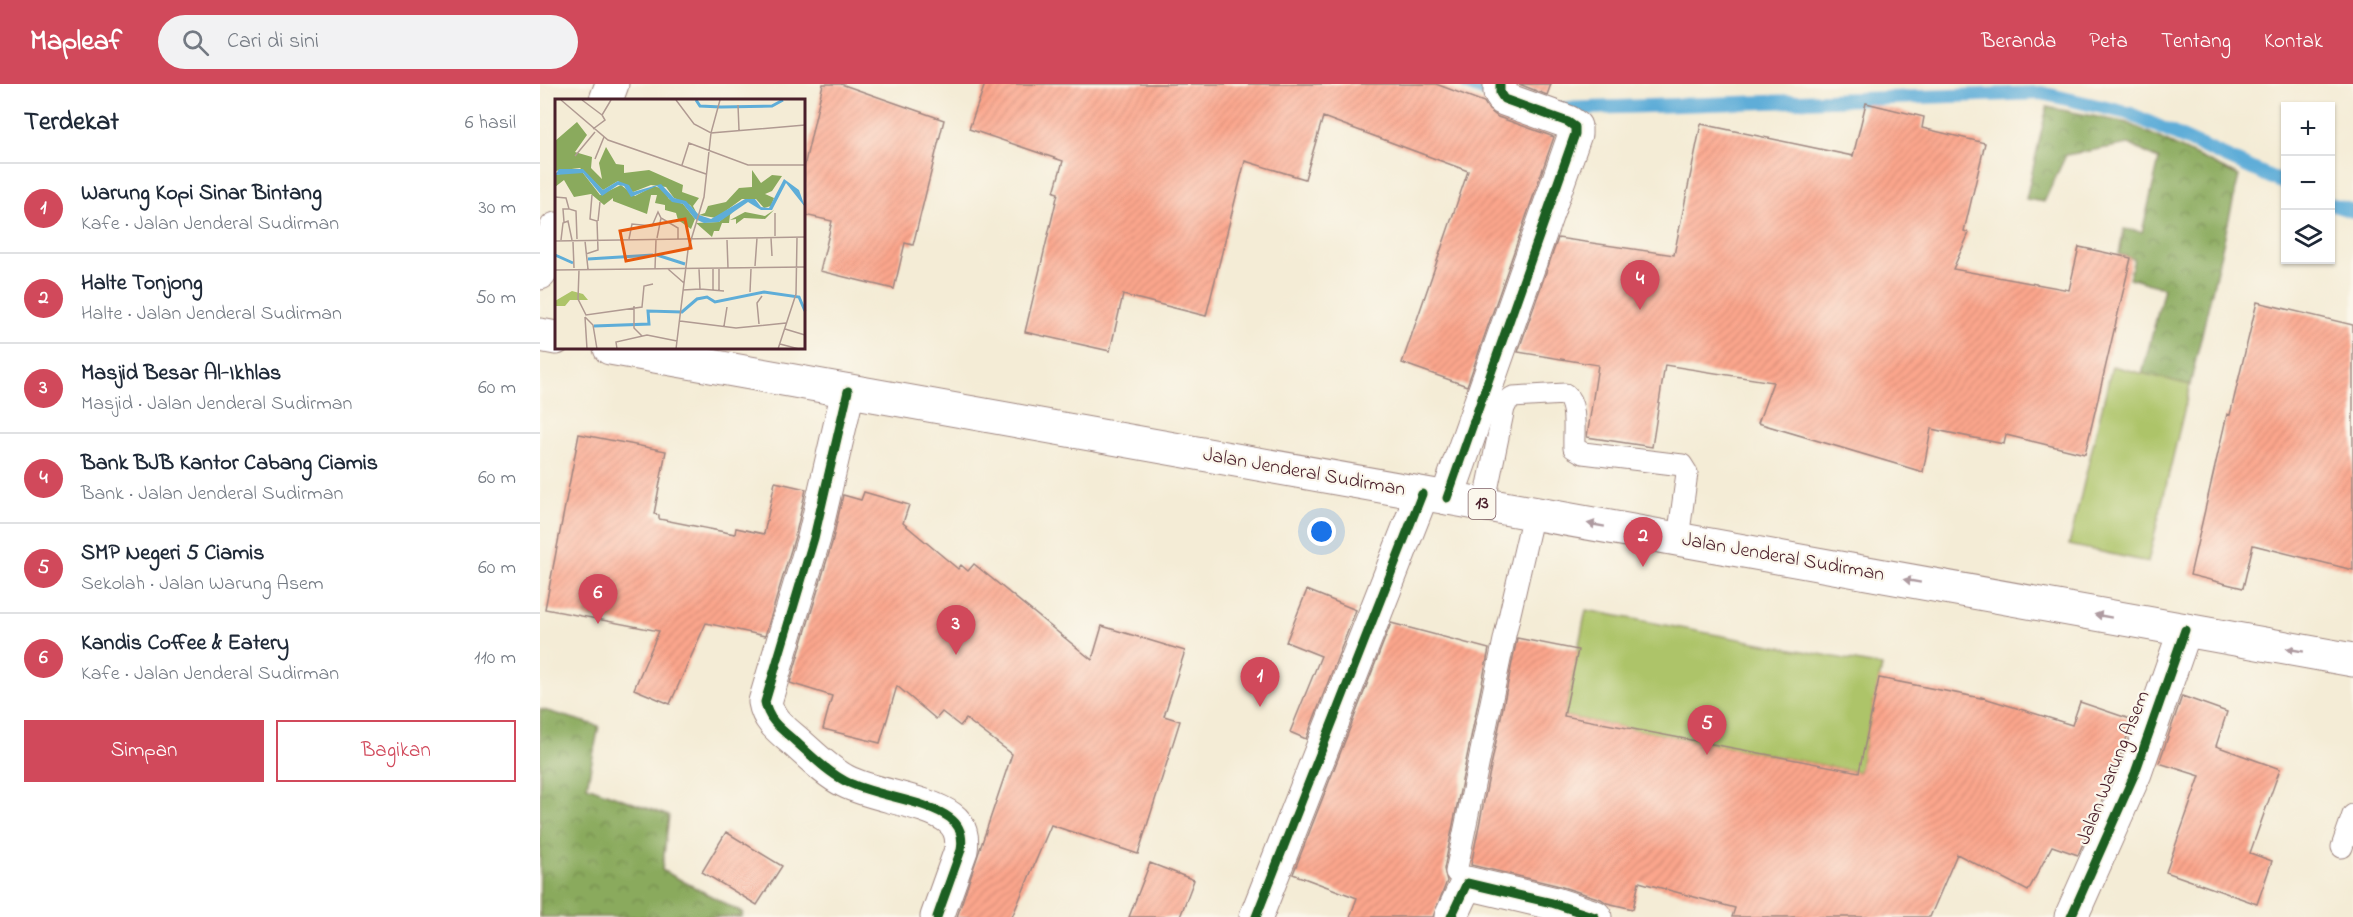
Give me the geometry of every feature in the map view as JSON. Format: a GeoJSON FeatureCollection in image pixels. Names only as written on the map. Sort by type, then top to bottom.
{"type":"FeatureCollection","features":[{"type":"Feature","properties":{"kind":"main road"},"geometry":{"type":"LineString","coordinates":[[606,99],[612,84]]}},
{"type":"Feature","properties":{"kind":"main road"},"geometry":{"type":"LineString","coordinates":[[1256,917],[1435,496],[1575,134],[1575,128],[1568,122],[1504,99],[1500,93],[1500,84]]}},
{"type":"Feature","properties":{"kind":"main road"},"geometry":{"type":"LineString","coordinates":[[540,273],[555,232]]}},
{"type":"Feature","properties":{"kind":"main road"},"geometry":{"type":"LineString","coordinates":[[540,335],[555,338]]}},
{"type":"Feature","properties":{"kind":"main road","name":"Jalan Jenderal Sudirman"},"geometry":{"type":"LineString","coordinates":[[621,350],[2353,660]]}},
{"type":"Feature","properties":{"kind":"main road"},"geometry":{"type":"LineString","coordinates":[[849,391],[814,538],[765,702],[766,708],[772,720],[833,774],[856,787],[949,816],[956,823],[961,831],[961,850],[937,917]]}},
{"type":"Feature","properties":{"kind":"main road","name":"Jalan Warung Asem"},"geometry":{"type":"LineString","coordinates":[[2071,917],[2135,772],[2185,630]]}},
{"type":"Feature","properties":{"kind":"main road"},"geometry":{"type":"LineString","coordinates":[[1451,917],[1467,884],[1552,903],[1595,917]]}},
{"type":"Feature","properties":{"kind":"lane"},"geometry":{"type":"LineString","coordinates":[[1484,505],[1504,408],[1508,400],[1513,397],[1564,393],[1571,399],[1574,448],[1582,453],[1682,465],[1687,473],[1678,539]]}},
{"type":"Feature","properties":{"kind":"lane"},"geometry":{"type":"LineString","coordinates":[[1467,884],[1456,872],[1505,635],[1533,514]]}},
{"type":"Feature","properties":{"kind":"lane"},"geometry":{"type":"LineString","coordinates":[[2342,847],[2353,815]]}},
{"type":"Feature","properties":{"kind":"green space"},"geometry":{"type":"Polygon","coordinates":[[[2047,107],[2128,123],[2239,176],[2190,385],[2142,374],[2164,288],[2129,278],[2134,259],[2119,254],[2124,229],[2142,232],[2159,160],[2129,144],[2066,155],[2044,202],[2026,199],[2047,107]]]}},
{"type":"Feature","properties":{"kind":"green space"},"geometry":{"type":"Polygon","coordinates":[[[2112,366],[2190,385],[2148,562],[2069,545],[2112,366]]]}},
{"type":"Feature","properties":{"kind":"green space"},"geometry":{"type":"Polygon","coordinates":[[[1586,610],[1882,666],[1859,772],[1564,716],[1586,610]]]}},
{"type":"Feature","properties":{"kind":"green space"},"geometry":{"type":"Polygon","coordinates":[[[540,709],[599,726],[587,786],[669,816],[662,870],[743,913],[742,917],[540,917],[540,709]]]}},
{"type":"Feature","properties":{"kind":"building"},"geometry":{"type":"Polygon","coordinates":[[[823,84],[841,84],[944,120],[913,245],[905,243],[894,289],[820,271],[832,221],[806,215],[806,158],[823,84]]]}},
{"type":"Feature","properties":{"kind":"building"},"geometry":{"type":"Polygon","coordinates":[[[985,84],[1436,84],[1484,102],[1489,110],[1498,117],[1554,137],[1467,386],[1402,363],[1468,171],[1323,117],[1305,179],[1245,161],[1206,316],[1123,295],[1110,351],[1025,332],[1058,193],[1054,192],[1063,161],[969,129],[985,84]]]}},
{"type":"Feature","properties":{"kind":"building"},"geometry":{"type":"Polygon","coordinates":[[[1519,84],[1551,84],[1547,95],[1519,84]]]}},
{"type":"Feature","properties":{"kind":"building"},"geometry":{"type":"Polygon","coordinates":[[[1866,103],[1924,117],[1922,128],[1985,143],[1964,231],[1969,233],[1953,269],[2069,290],[2079,247],[2131,258],[2085,454],[2006,435],[2004,444],[1931,429],[1923,472],[1758,423],[1773,382],[1665,365],[1652,447],[1587,437],[1598,365],[1518,352],[1558,238],[1674,255],[1701,124],[1853,156],[1866,103]]]}},
{"type":"Feature","properties":{"kind":"building"},"geometry":{"type":"Polygon","coordinates":[[[2257,302],[2353,325],[2353,570],[2253,545],[2243,588],[2190,575],[2227,414],[2230,415],[2257,302]]]}},
{"type":"Feature","properties":{"kind":"building"},"geometry":{"type":"Polygon","coordinates":[[[579,434],[666,451],[654,514],[659,515],[659,519],[735,534],[736,528],[764,534],[775,482],[806,489],[796,533],[765,636],[706,623],[670,704],[634,689],[659,631],[545,609],[579,434]]]}},
{"type":"Feature","properties":{"kind":"building"},"geometry":{"type":"Polygon","coordinates":[[[864,492],[909,505],[903,523],[958,569],[961,565],[968,571],[974,564],[1092,660],[1102,626],[1185,651],[1164,716],[1180,721],[1138,854],[1051,825],[1012,917],[957,917],[1012,754],[966,719],[960,726],[942,712],[936,719],[897,686],[880,743],[823,729],[832,696],[790,683],[832,543],[843,495],[861,500],[864,492]]]}},
{"type":"Feature","properties":{"kind":"building"},"geometry":{"type":"Polygon","coordinates":[[[1307,590],[1356,610],[1306,739],[1290,732],[1321,656],[1286,642],[1307,590]]]}},
{"type":"Feature","properties":{"kind":"building"},"geometry":{"type":"Polygon","coordinates":[[[1391,623],[1489,649],[1444,869],[1447,881],[1433,917],[1350,917],[1357,898],[1293,874],[1391,623]]]}},
{"type":"Feature","properties":{"kind":"building"},"geometry":{"type":"Polygon","coordinates":[[[1517,638],[1578,650],[1564,716],[1859,772],[1879,678],[1981,697],[2072,725],[2080,702],[2133,720],[2114,773],[2078,855],[2052,846],[2028,891],[1957,854],[1930,917],[1732,917],[1735,908],[1639,882],[1633,909],[1607,903],[1556,885],[1471,865],[1517,638]]]}},
{"type":"Feature","properties":{"kind":"building"},"geometry":{"type":"Polygon","coordinates":[[[2182,696],[2227,712],[2216,746],[2280,769],[2250,853],[2272,861],[2257,904],[2166,872],[2200,776],[2159,763],[2182,696]]]}},
{"type":"Feature","properties":{"kind":"building"},"geometry":{"type":"Polygon","coordinates":[[[726,832],[782,866],[757,905],[702,872],[726,832]]]}},
{"type":"Feature","properties":{"kind":"building"},"geometry":{"type":"Polygon","coordinates":[[[1150,863],[1194,880],[1180,917],[1129,917],[1150,863]]]}},
{"type":"Feature","properties":{"kind":"waterway"},"geometry":{"type":"LineString","coordinates":[[1467,84],[1500,97]]}},
{"type":"Feature","properties":{"kind":"waterway"},"geometry":{"type":"LineString","coordinates":[[1559,109],[2041,93],[2128,113],[2281,182]]}},
{"type":"Feature","properties":{"kind":"waterway"},"geometry":{"type":"LineString","coordinates":[[2335,206],[2353,211]]}},
{"type":"Feature","properties":{"kind":"cycle path"},"geometry":{"type":"LineString","coordinates":[[1447,498],[1575,134],[1575,127],[1568,122],[1504,99],[1500,93],[1500,84]]}},
{"type":"Feature","properties":{"kind":"cycle path"},"geometry":{"type":"LineString","coordinates":[[848,391],[814,538],[765,702],[776,724],[838,777],[870,791],[928,807],[950,818],[957,825],[962,841],[961,850],[937,917]]}},
{"type":"Feature","properties":{"kind":"cycle path"},"geometry":{"type":"LineString","coordinates":[[1256,917],[1422,494]]}},
{"type":"Feature","properties":{"kind":"cycle path"},"geometry":{"type":"LineString","coordinates":[[2071,917],[2135,773],[2185,630]]}},
{"type":"Feature","properties":{"kind":"cycle path"},"geometry":{"type":"LineString","coordinates":[[1451,917],[1467,883],[1552,903],[1595,917]]}},
{"type":"Feature","properties":{"kind":"place","name":"Bank BJB Kantor Cabang Ciamis"},"geometry":{"type":"Point","coordinates":[1640,310]}},
{"type":"Feature","properties":{"kind":"place","name":"Halte Tonjong"},"geometry":{"type":"Point","coordinates":[1643,567]}},
{"type":"Feature","properties":{"kind":"place","name":"Kandis Coffee & Eatery"},"geometry":{"type":"Point","coordinates":[598,624]}},
{"type":"Feature","properties":{"kind":"place","name":"Masjid Besar Al-Ikhlas"},"geometry":{"type":"Point","coordinates":[956,655]}},
{"type":"Feature","properties":{"kind":"place","name":"Warung Kopi Sinar Bintang"},"geometry":{"type":"Point","coordinates":[1260,707]}},
{"type":"Feature","properties":{"kind":"place","name":"SMP Negeri 5 Ciamis"},"geometry":{"type":"Point","coordinates":[1707,755]}}]}
